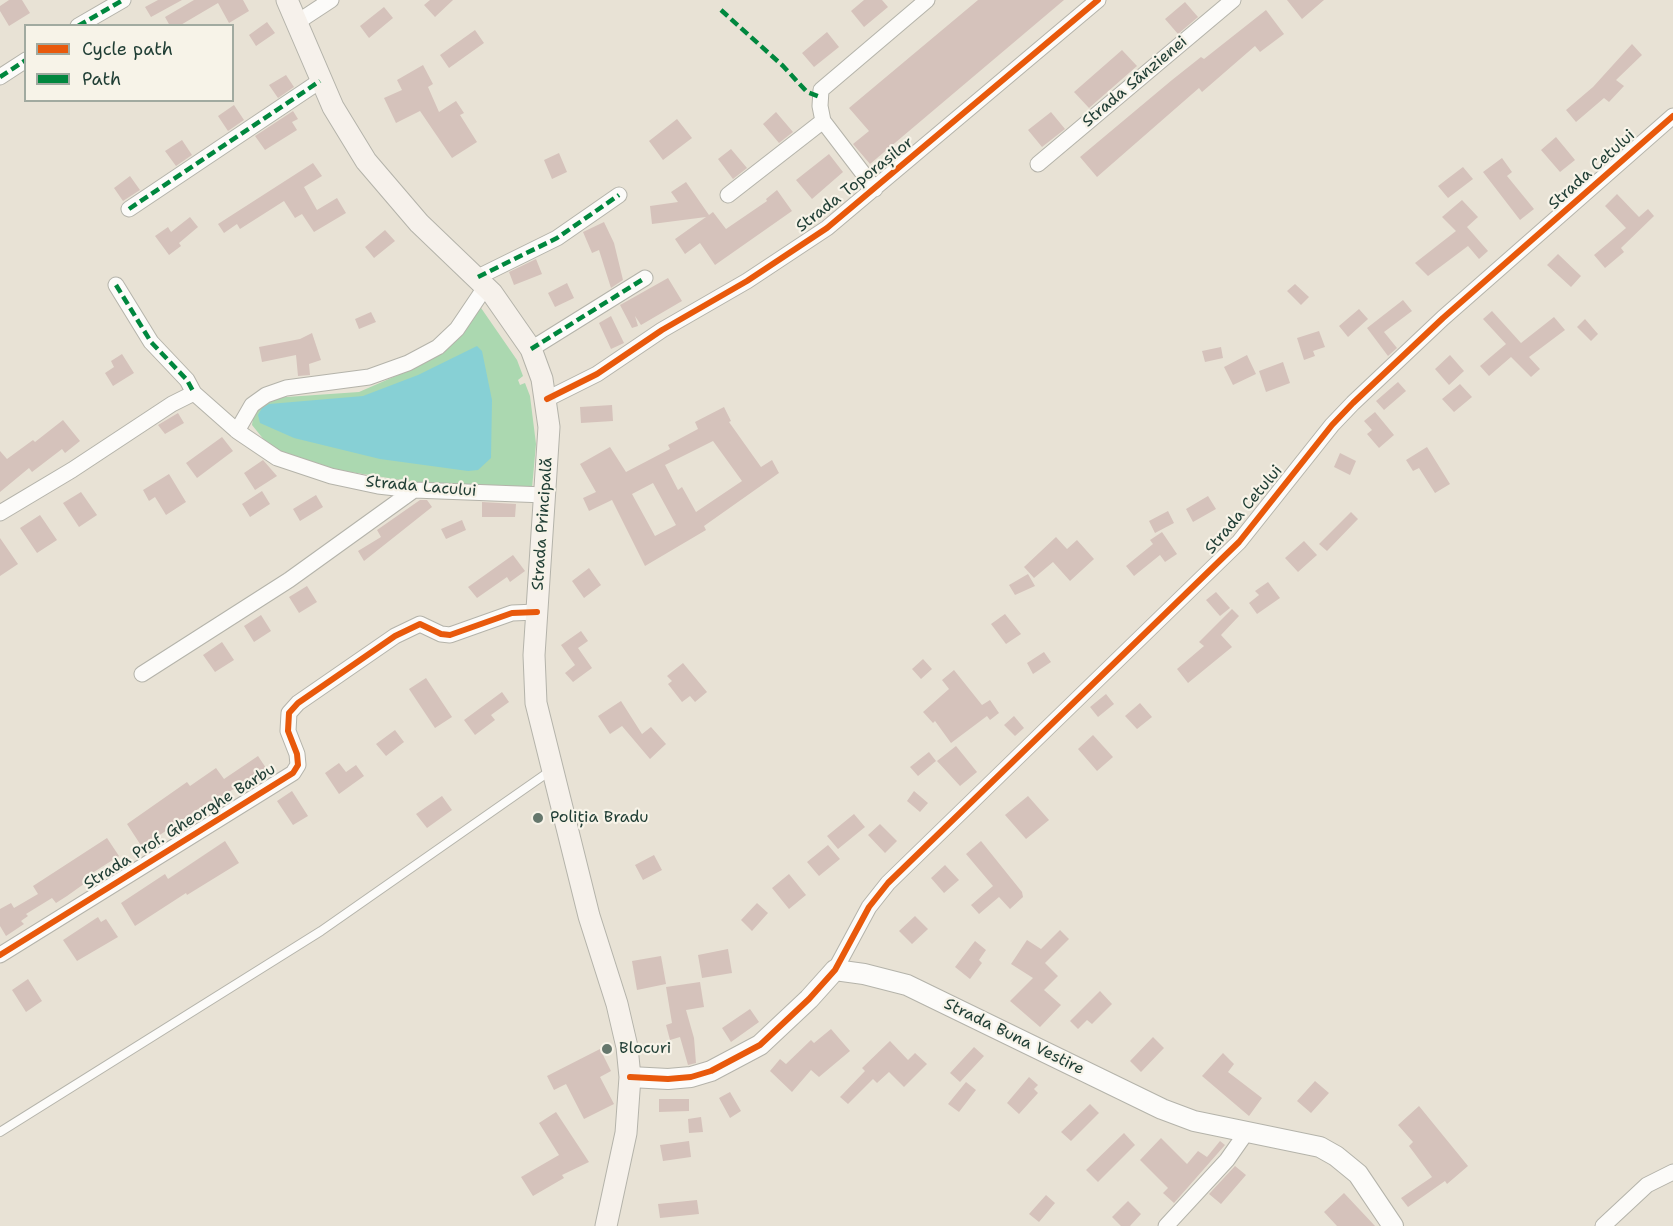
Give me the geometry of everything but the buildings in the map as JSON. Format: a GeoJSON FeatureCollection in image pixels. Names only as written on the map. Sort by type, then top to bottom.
{"type":"FeatureCollection","features":[{"type":"Feature","properties":{"kind":"main road","name":"Strada Principală"},"geometry":{"type":"LineString","coordinates":[[287,0],[320,81],[344,128],[387,189],[441,246],[482,282],[531,349],[547,399],[549,427],[537,612],[535,692],[551,770],[590,916],[617,1004],[627,1047],[630,1077],[626,1133],[606,1226]]}},
{"type":"Feature","properties":{"kind":"street"},"geometry":{"type":"LineString","coordinates":[[81,24],[123,0]]}},
{"type":"Feature","properties":{"kind":"street"},"geometry":{"type":"LineString","coordinates":[[296,23],[331,0]]}},
{"type":"Feature","properties":{"kind":"street"},"geometry":{"type":"LineString","coordinates":[[875,189],[823,121],[820,97],[829,81],[927,0]]}},
{"type":"Feature","properties":{"kind":"street","name":"Strada Toporașilor"},"geometry":{"type":"LineString","coordinates":[[547,399],[597,374],[670,325],[747,281],[827,228],[1098,0]]}},
{"type":"Feature","properties":{"kind":"street","name":"Strada Sânzienei"},"geometry":{"type":"LineString","coordinates":[[1038,164],[1233,0]]}},
{"type":"Feature","properties":{"kind":"street"},"geometry":{"type":"LineString","coordinates":[[0,77],[24,61]]}},
{"type":"Feature","properties":{"kind":"street"},"geometry":{"type":"LineString","coordinates":[[129,209],[320,81]]}},
{"type":"Feature","properties":{"kind":"street","name":"Strada Cetului"},"geometry":{"type":"LineString","coordinates":[[835,970],[870,908],[888,883],[1239,542],[1332,425],[1353,403],[1443,318],[1673,116]]}},
{"type":"Feature","properties":{"kind":"street"},"geometry":{"type":"LineString","coordinates":[[728,195],[823,121]]}},
{"type":"Feature","properties":{"kind":"street"},"geometry":{"type":"LineString","coordinates":[[237,431],[252,405],[266,395],[286,388],[333,384],[369,377],[408,363],[438,347],[458,329],[482,282],[557,238],[619,195]]}},
{"type":"Feature","properties":{"kind":"street"},"geometry":{"type":"LineString","coordinates":[[531,349],[645,278]]}},
{"type":"Feature","properties":{"kind":"street","name":"Strada Lacului"},"geometry":{"type":"LineString","coordinates":[[116,285],[151,342],[187,380],[194,393],[237,431],[277,459],[369,484],[414,490],[545,495]]}},
{"type":"Feature","properties":{"kind":"street"},"geometry":{"type":"LineString","coordinates":[[0,513],[72,470],[172,404],[194,393]]}},
{"type":"Feature","properties":{"kind":"street"},"geometry":{"type":"LineString","coordinates":[[142,674],[290,580],[414,490]]}},
{"type":"Feature","properties":{"kind":"street","name":"Strada Prof. Gheorghe Barbu"},"geometry":{"type":"LineString","coordinates":[[0,955],[293,773],[298,765],[297,754],[288,731],[289,712],[298,703],[394,636],[420,624],[441,634],[450,635],[512,613],[537,612]]}},
{"type":"Feature","properties":{"kind":"street"},"geometry":{"type":"LineString","coordinates":[[630,1077],[691,1077],[733,1061],[768,1037],[809,999],[835,970]]}},
{"type":"Feature","properties":{"kind":"street","name":"Strada Buna Vestire"},"geometry":{"type":"LineString","coordinates":[[835,970],[907,985],[1162,1109],[1194,1121],[1246,1134],[1304,1142],[1336,1156],[1358,1174],[1393,1226]]}},
{"type":"Feature","properties":{"kind":"street"},"geometry":{"type":"LineString","coordinates":[[1166,1226],[1227,1160],[1246,1134]]}},
{"type":"Feature","properties":{"kind":"street"},"geometry":{"type":"LineString","coordinates":[[1603,1226],[1647,1185],[1673,1172]]}},
{"type":"Feature","properties":{"kind":"lane"},"geometry":{"type":"LineString","coordinates":[[0,1132],[321,932],[551,770]]}},
{"type":"Feature","properties":{"kind":"green space"},"geometry":{"type":"Polygon","coordinates":[[[479,305],[517,360],[523,376],[518,380],[520,385],[525,383],[530,396],[536,444],[532,488],[433,485],[331,469],[295,458],[279,450],[265,441],[252,425],[254,411],[272,398],[359,392],[421,365],[442,349],[479,305]]]}},
{"type":"Feature","properties":{"kind":"water"},"geometry":{"type":"Polygon","coordinates":[[[477,346],[482,351],[492,400],[491,458],[478,470],[468,471],[380,459],[294,438],[260,423],[258,415],[262,408],[269,404],[363,396],[418,375],[477,346]]]}},
{"type":"Feature","properties":{"kind":"marked path"},"geometry":{"type":"LineString","coordinates":[[81,24],[123,0]]}},
{"type":"Feature","properties":{"kind":"marked path"},"geometry":{"type":"LineString","coordinates":[[721,10],[783,66],[807,92],[820,97]]}},
{"type":"Feature","properties":{"kind":"marked path"},"geometry":{"type":"LineString","coordinates":[[0,77],[24,61]]}},
{"type":"Feature","properties":{"kind":"marked path"},"geometry":{"type":"LineString","coordinates":[[129,209],[320,81]]}},
{"type":"Feature","properties":{"kind":"marked path"},"geometry":{"type":"LineString","coordinates":[[478,277],[557,238],[619,195]]}},
{"type":"Feature","properties":{"kind":"marked path"},"geometry":{"type":"LineString","coordinates":[[531,349],[645,278]]}},
{"type":"Feature","properties":{"kind":"marked path"},"geometry":{"type":"LineString","coordinates":[[116,285],[151,342],[187,380],[194,393]]}},
{"type":"Feature","properties":{"kind":"cycle path"},"geometry":{"type":"LineString","coordinates":[[547,399],[597,374],[662,330],[747,281],[827,228],[1098,0]]}},
{"type":"Feature","properties":{"kind":"cycle path"},"geometry":{"type":"LineString","coordinates":[[630,1077],[668,1079],[691,1077],[711,1071],[760,1045],[809,999],[835,970],[869,907],[888,883],[1239,542],[1332,425],[1353,403],[1443,318],[1673,116]]}},
{"type":"Feature","properties":{"kind":"cycle path"},"geometry":{"type":"LineString","coordinates":[[0,955],[293,773],[298,765],[297,754],[288,731],[289,713],[298,703],[395,636],[420,624],[441,634],[450,635],[512,613],[537,612]]}},
{"type":"Feature","properties":{"kind":"place","name":"Poliția Bradu"},"geometry":{"type":"Point","coordinates":[538,818]}},
{"type":"Feature","properties":{"kind":"place","name":"Blocuri"},"geometry":{"type":"Point","coordinates":[607,1049]}}]}
